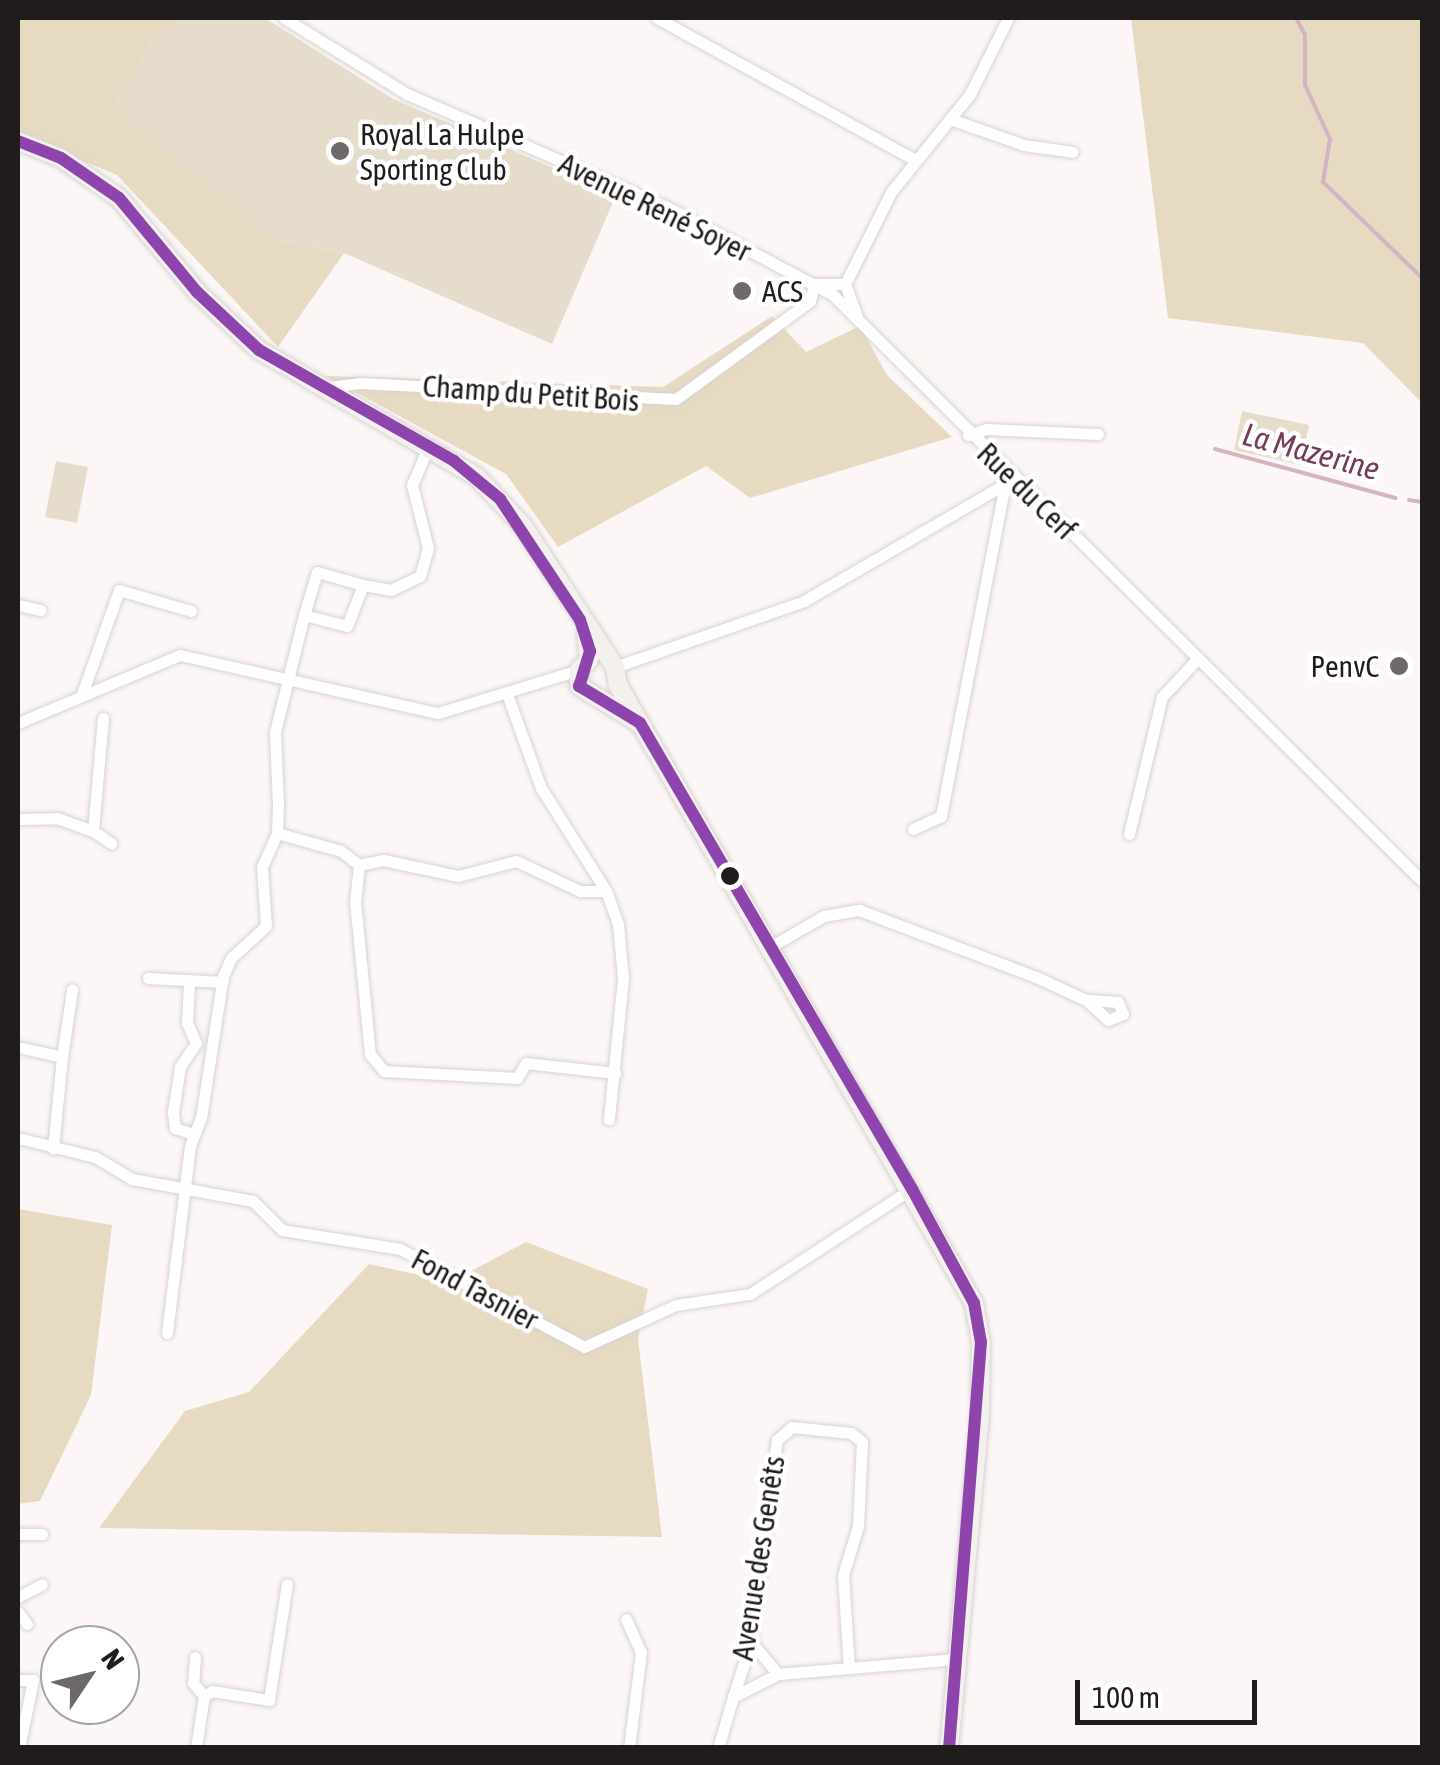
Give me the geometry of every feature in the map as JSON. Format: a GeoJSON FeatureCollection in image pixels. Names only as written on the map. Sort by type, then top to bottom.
{"type":"FeatureCollection","features":[{"type":"Feature","properties":{"kind":"main road"},"geometry":{"type":"LineString","coordinates":[[18,141],[61,158],[119,198],[227,323],[323,388],[429,445],[500,498],[580,620],[598,671],[601,699],[640,723]]}},
{"type":"Feature","properties":{"kind":"main road"},"geometry":{"type":"LineString","coordinates":[[598,671],[640,723],[912,1189],[974,1304],[982,1342],[949,1748]]}},
{"type":"Feature","properties":{"kind":"street","name":"Avenue René Soyer"},"geometry":{"type":"LineString","coordinates":[[284,18],[407,94],[664,206],[814,284],[842,293]]}},
{"type":"Feature","properties":{"kind":"street"},"geometry":{"type":"LineString","coordinates":[[657,18],[912,158]]}},
{"type":"Feature","properties":{"kind":"street"},"geometry":{"type":"LineString","coordinates":[[842,293],[912,158],[952,120],[1008,18]]}},
{"type":"Feature","properties":{"kind":"street"},"geometry":{"type":"LineString","coordinates":[[952,120],[1024,144],[1073,152]]}},
{"type":"Feature","properties":{"kind":"street","name":"Champ du Petit Bois"},"geometry":{"type":"LineString","coordinates":[[323,388],[360,382],[676,399],[810,300],[814,284]]}},
{"type":"Feature","properties":{"kind":"street","name":"Rue du Cerf"},"geometry":{"type":"LineString","coordinates":[[842,293],[858,322],[1008,482],[1198,658],[1422,880]]}},
{"type":"Feature","properties":{"kind":"street"},"geometry":{"type":"LineString","coordinates":[[968,435],[986,429],[1098,434]]}},
{"type":"Feature","properties":{"kind":"street"},"geometry":{"type":"LineString","coordinates":[[167,1333],[193,1134],[223,982],[231,958],[266,926],[262,867],[277,833],[275,732],[304,615],[318,572],[362,585],[405,586],[427,566],[412,485],[429,445]]}},
{"type":"Feature","properties":{"kind":"street"},"geometry":{"type":"LineString","coordinates":[[18,723],[180,655],[419,712],[460,710],[550,680],[598,671],[804,600],[1008,482]]}},
{"type":"Feature","properties":{"kind":"street","name":"Rue du Cerf"},"geometry":{"type":"LineString","coordinates":[[913,829],[941,816],[1008,482]]}},
{"type":"Feature","properties":{"kind":"street"},"geometry":{"type":"LineString","coordinates":[[304,615],[346,626],[362,585]]}},
{"type":"Feature","properties":{"kind":"street"},"geometry":{"type":"LineString","coordinates":[[82,694],[119,590],[190,610]]}},
{"type":"Feature","properties":{"kind":"street"},"geometry":{"type":"LineString","coordinates":[[18,606],[40,610]]}},
{"type":"Feature","properties":{"kind":"street"},"geometry":{"type":"LineString","coordinates":[[1129,834],[1162,697],[1198,658]]}},
{"type":"Feature","properties":{"kind":"street"},"geometry":{"type":"LineString","coordinates":[[507,694],[541,788],[606,891],[622,942],[609,1119]]}},
{"type":"Feature","properties":{"kind":"street"},"geometry":{"type":"LineString","coordinates":[[93,832],[103,718]]}},
{"type":"Feature","properties":{"kind":"street"},"geometry":{"type":"LineString","coordinates":[[18,819],[57,818],[111,843]]}},
{"type":"Feature","properties":{"kind":"street"},"geometry":{"type":"LineString","coordinates":[[277,833],[341,851],[359,865],[384,860],[458,876],[516,862],[580,891],[606,891]]}},
{"type":"Feature","properties":{"kind":"street"},"geometry":{"type":"LineString","coordinates":[[359,865],[355,901],[370,1054],[384,1071],[516,1078],[526,1064],[615,1074]]}},
{"type":"Feature","properties":{"kind":"street"},"geometry":{"type":"LineString","coordinates":[[770,947],[824,916],[859,910],[1086,1000]]}},
{"type":"Feature","properties":{"kind":"street"},"geometry":{"type":"LineString","coordinates":[[148,978],[189,984],[223,982]]}},
{"type":"Feature","properties":{"kind":"street"},"geometry":{"type":"LineString","coordinates":[[189,984],[186,1022],[196,1043]]}},
{"type":"Feature","properties":{"kind":"street"},"geometry":{"type":"LineString","coordinates":[[53,1149],[72,990]]}},
{"type":"Feature","properties":{"kind":"street"},"geometry":{"type":"LineString","coordinates":[[196,1043],[212,1043]]}},
{"type":"Feature","properties":{"kind":"street"},"geometry":{"type":"LineString","coordinates":[[193,1134],[176,1128],[173,1112],[180,1067],[196,1043]]}},
{"type":"Feature","properties":{"kind":"street"},"geometry":{"type":"LineString","coordinates":[[18,1046],[62,1058]]}},
{"type":"Feature","properties":{"kind":"street","name":"Fond Tasnier"},"geometry":{"type":"LineString","coordinates":[[18,1138],[96,1158],[132,1179],[253,1201],[282,1230],[416,1255],[584,1347],[676,1305],[750,1294],[912,1189]]}},
{"type":"Feature","properties":{"kind":"street","name":"Avenue des Genêts"},"geometry":{"type":"LineString","coordinates":[[718,1748],[751,1642],[777,1440],[792,1427],[851,1433],[864,1448],[858,1526],[844,1575],[849,1666]]}},
{"type":"Feature","properties":{"kind":"street"},"geometry":{"type":"LineString","coordinates":[[18,1534],[42,1534]]}},
{"type":"Feature","properties":{"kind":"street"},"geometry":{"type":"LineString","coordinates":[[18,1597],[42,1584]]}},
{"type":"Feature","properties":{"kind":"street"},"geometry":{"type":"LineString","coordinates":[[196,1748],[204,1696],[212,1690],[270,1700],[287,1584]]}},
{"type":"Feature","properties":{"kind":"street"},"geometry":{"type":"LineString","coordinates":[[18,1612],[27,1624]]}},
{"type":"Feature","properties":{"kind":"street"},"geometry":{"type":"LineString","coordinates":[[626,1619],[641,1652],[629,1748]]}},
{"type":"Feature","properties":{"kind":"street"},"geometry":{"type":"LineString","coordinates":[[751,1642],[778,1674]]}},
{"type":"Feature","properties":{"kind":"street"},"geometry":{"type":"LineString","coordinates":[[194,1657],[192,1682],[204,1696]]}},
{"type":"Feature","properties":{"kind":"street"},"geometry":{"type":"LineString","coordinates":[[733,1697],[778,1674],[956,1660]]}},
{"type":"Feature","properties":{"kind":"street"},"geometry":{"type":"LineString","coordinates":[[18,1680],[34,1680],[20,1748]]}},
{"type":"Feature","properties":{"kind":"shaded area"},"geometry":{"type":"Polygon","coordinates":[[[18,18],[181,18],[153,40],[112,107],[276,241],[344,253],[278,347],[117,175],[18,134],[18,18]]]}},
{"type":"Feature","properties":{"kind":"shaded area","name":"Royal La Hulpe Sporting Club"},"geometry":{"type":"Polygon","coordinates":[[[181,18],[265,18],[393,99],[616,195],[552,344],[344,253],[276,241],[111,107],[153,40],[181,18]]]}},
{"type":"Feature","properties":{"kind":"shaded area"},"geometry":{"type":"Polygon","coordinates":[[[1131,18],[1422,18],[1422,403],[1363,343],[1168,318],[1131,18]]]}},
{"type":"Feature","properties":{"kind":"shaded area"},"geometry":{"type":"Polygon","coordinates":[[[772,316],[806,352],[860,326],[887,375],[952,437],[750,498],[706,466],[558,547],[506,474],[326,376],[663,387],[772,316]]]}},
{"type":"Feature","properties":{"kind":"shaded area"},"geometry":{"type":"Polygon","coordinates":[[[1242,411],[1309,425],[1301,465],[1234,450],[1242,411]]]}},
{"type":"Feature","properties":{"kind":"shaded area"},"geometry":{"type":"Polygon","coordinates":[[[56,461],[88,467],[77,523],[45,517],[56,461]]]}},
{"type":"Feature","properties":{"kind":"shaded area"},"geometry":{"type":"Polygon","coordinates":[[[18,1209],[112,1225],[91,1395],[40,1501],[18,1504],[18,1209]]]}},
{"type":"Feature","properties":{"kind":"shaded area"},"geometry":{"type":"Polygon","coordinates":[[[526,1242],[648,1289],[638,1339],[662,1537],[99,1528],[185,1411],[249,1392],[369,1264],[450,1282],[526,1242]]]}},
{"type":"Feature","properties":{"kind":"waterway"},"geometry":{"type":"LineString","coordinates":[[1296,18],[1305,35],[1305,85],[1330,139],[1323,182],[1422,278]]}},
{"type":"Feature","properties":{"kind":"waterway","name":"La Mazerine"},"geometry":{"type":"LineString","coordinates":[[1215,449],[1395,498]]}},
{"type":"Feature","properties":{"kind":"waterway","name":"La Mazerine"},"geometry":{"type":"LineString","coordinates":[[1409,500],[1422,502]]}},
{"type":"Feature","properties":{"kind":"transit line"},"geometry":{"type":"LineString","coordinates":[[18,141],[61,158],[119,198],[197,292],[259,350],[454,461],[500,499],[580,620],[590,651],[579,686],[640,723],[912,1189],[974,1303],[981,1342],[949,1748]]}},
{"type":"Feature","properties":{"kind":"place","name":"Royal La Hulpe Sporting Club"},"geometry":{"type":"Point","coordinates":[340,151]}},
{"type":"Feature","properties":{"kind":"place","name":"ACS"},"geometry":{"type":"Point","coordinates":[742,291]}},
{"type":"Feature","properties":{"kind":"place","name":"PenvC"},"geometry":{"type":"Point","coordinates":[1399,666]}}]}
